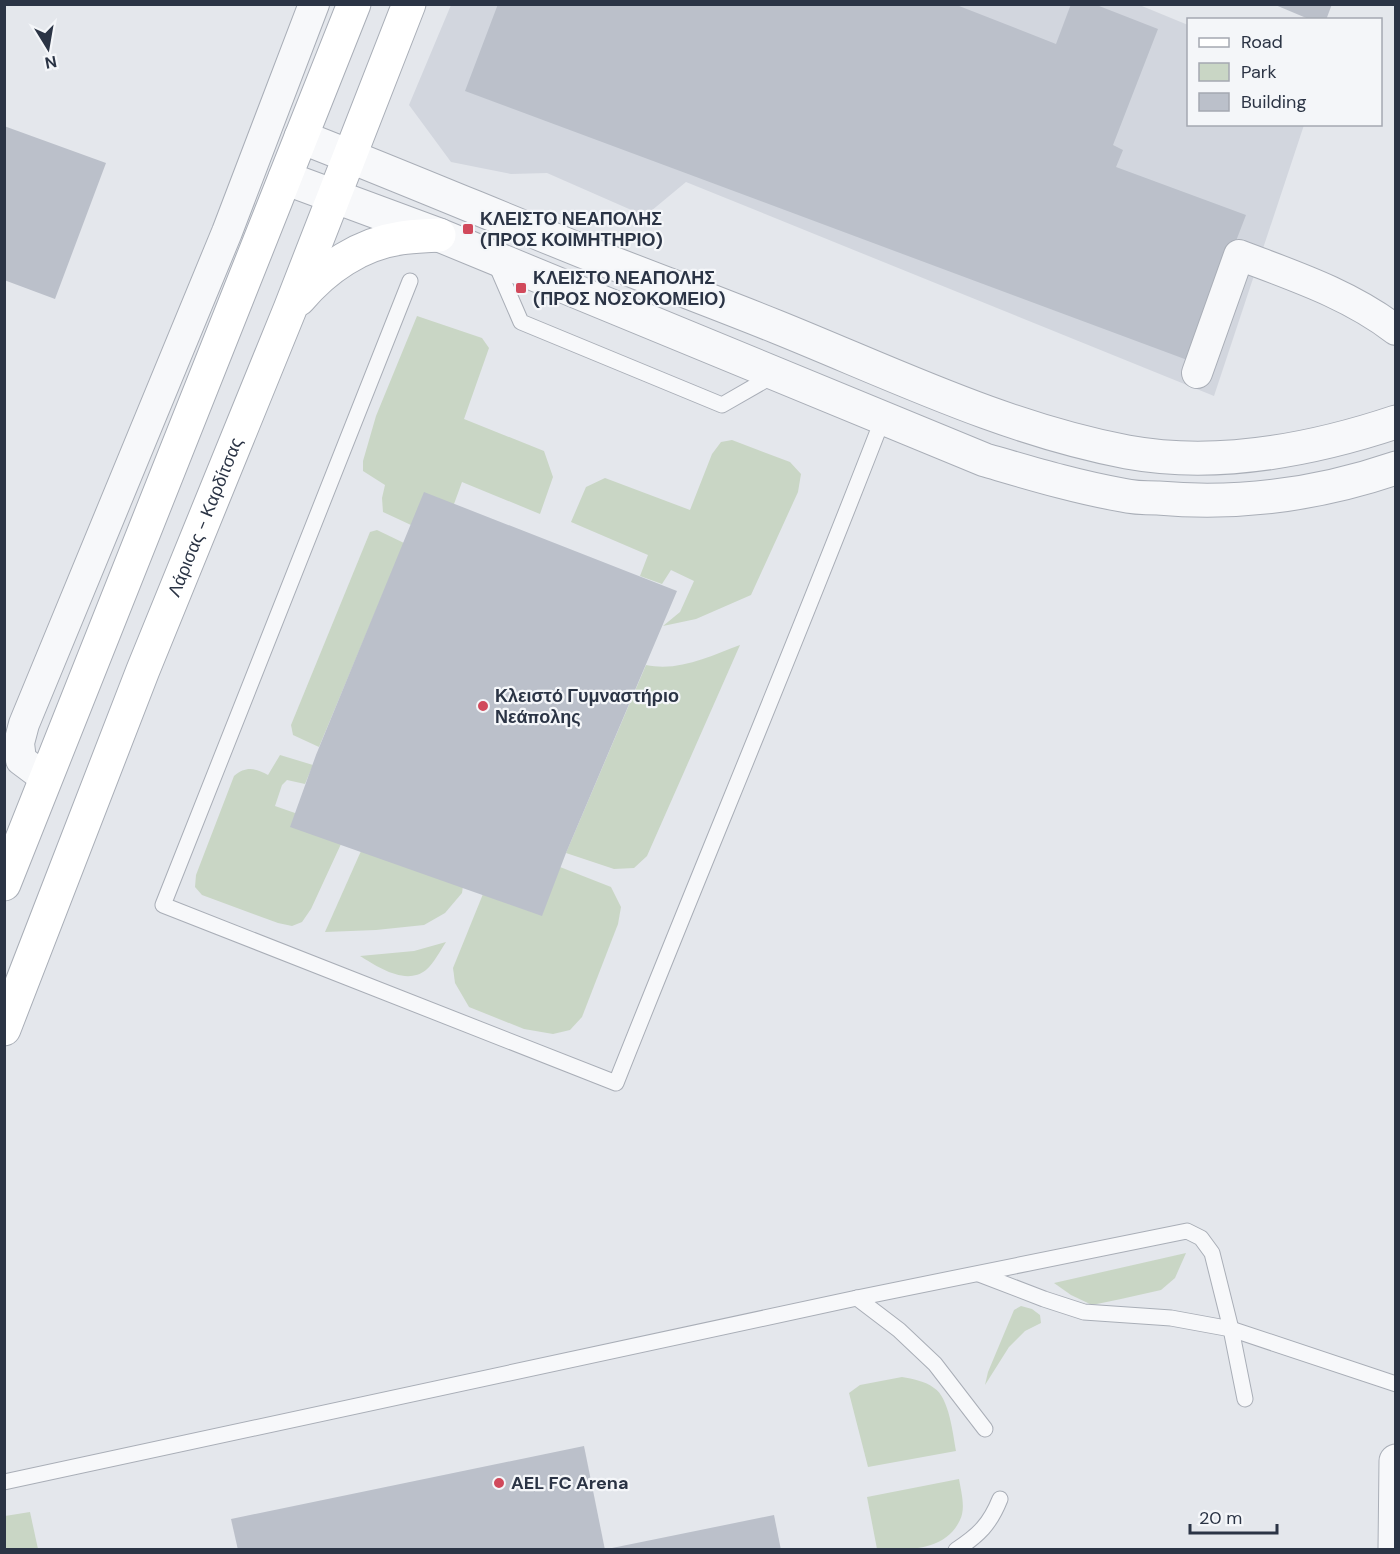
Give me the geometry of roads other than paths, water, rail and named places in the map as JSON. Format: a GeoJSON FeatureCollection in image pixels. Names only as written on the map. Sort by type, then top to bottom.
{"type":"FeatureCollection","features":[{"type":"Feature","properties":{"kind":"main road"},"geometry":{"type":"LineString","coordinates":[[4,884],[354,4]]}},
{"type":"Feature","properties":{"kind":"main road","name":"Λάρισας - Καρδίτσας"},"geometry":{"type":"LineString","coordinates":[[4,1029],[139,680],[290,309],[410,4]]}},
{"type":"Feature","properties":{"kind":"main road"},"geometry":{"type":"LineString","coordinates":[[290,309],[331,267],[361,250],[400,238],[439,235]]}},
{"type":"Feature","properties":{"kind":"street"},"geometry":{"type":"LineString","coordinates":[[45,778],[21,760],[19,743],[24,724],[227,232],[314,4]]}},
{"type":"Feature","properties":{"kind":"street"},"geometry":{"type":"LineString","coordinates":[[301,137],[1002,418],[1062,436],[1128,452],[1199,458],[1276,452],[1351,437],[1395,422]]}},
{"type":"Feature","properties":{"kind":"street"},"geometry":{"type":"LineString","coordinates":[[285,178],[439,235],[985,460],[1048,478],[1124,496],[1201,502],[1288,495],[1363,479],[1395,468]]}},
{"type":"Feature","properties":{"kind":"street"},"geometry":{"type":"LineString","coordinates":[[1197,373],[1239,255],[1339,294],[1374,314],[1395,330]]}},
{"type":"Feature","properties":{"kind":"street"},"geometry":{"type":"LineString","coordinates":[[1395,1461],[1395,1550]]}},
{"type":"Feature","properties":{"kind":"lane"},"geometry":{"type":"LineString","coordinates":[[494,259],[521,322],[722,405],[778,373]]}},
{"type":"Feature","properties":{"kind":"lane"},"geometry":{"type":"LineString","coordinates":[[410,281],[163,905],[616,1083],[687,904],[805,621],[883,418]]}},
{"type":"Feature","properties":{"kind":"lane"},"geometry":{"type":"LineString","coordinates":[[4,1482],[857,1298],[1186,1231],[1201,1238],[1212,1253],[1245,1399]]}},
{"type":"Feature","properties":{"kind":"lane"},"geometry":{"type":"LineString","coordinates":[[979,1274],[1084,1312],[1171,1318],[1231,1329],[1395,1384]]}},
{"type":"Feature","properties":{"kind":"lane"},"geometry":{"type":"LineString","coordinates":[[857,1298],[899,1330],[936,1364],[985,1429]]}},
{"type":"Feature","properties":{"kind":"lane"},"geometry":{"type":"LineString","coordinates":[[956,1550],[972,1539],[992,1518],[999,1499]]}},
{"type":"Feature","properties":{"kind":"place","name":"ΚΛΕΙΣΤΟ ΝΕΑΠΟΛΗΣ (ΠΡΟΣ ΚΟΙΜΗΤΗΡΙΟ)"},"geometry":{"type":"Point","coordinates":[468,229]}},
{"type":"Feature","properties":{"kind":"place","name":"ΚΛΕΙΣΤΟ ΝΕΑΠΟΛΗΣ (ΠΡΟΣ ΝΟΣΟΚΟΜΕΙΟ)"},"geometry":{"type":"Point","coordinates":[521,288]}},
{"type":"Feature","properties":{"kind":"place","name":"Κλειστό Γυμναστήριο Νεάπολης"},"geometry":{"type":"Point","coordinates":[483,706]}},
{"type":"Feature","properties":{"kind":"place","name":"AEL FC Arena"},"geometry":{"type":"Point","coordinates":[499,1483]}}]}
